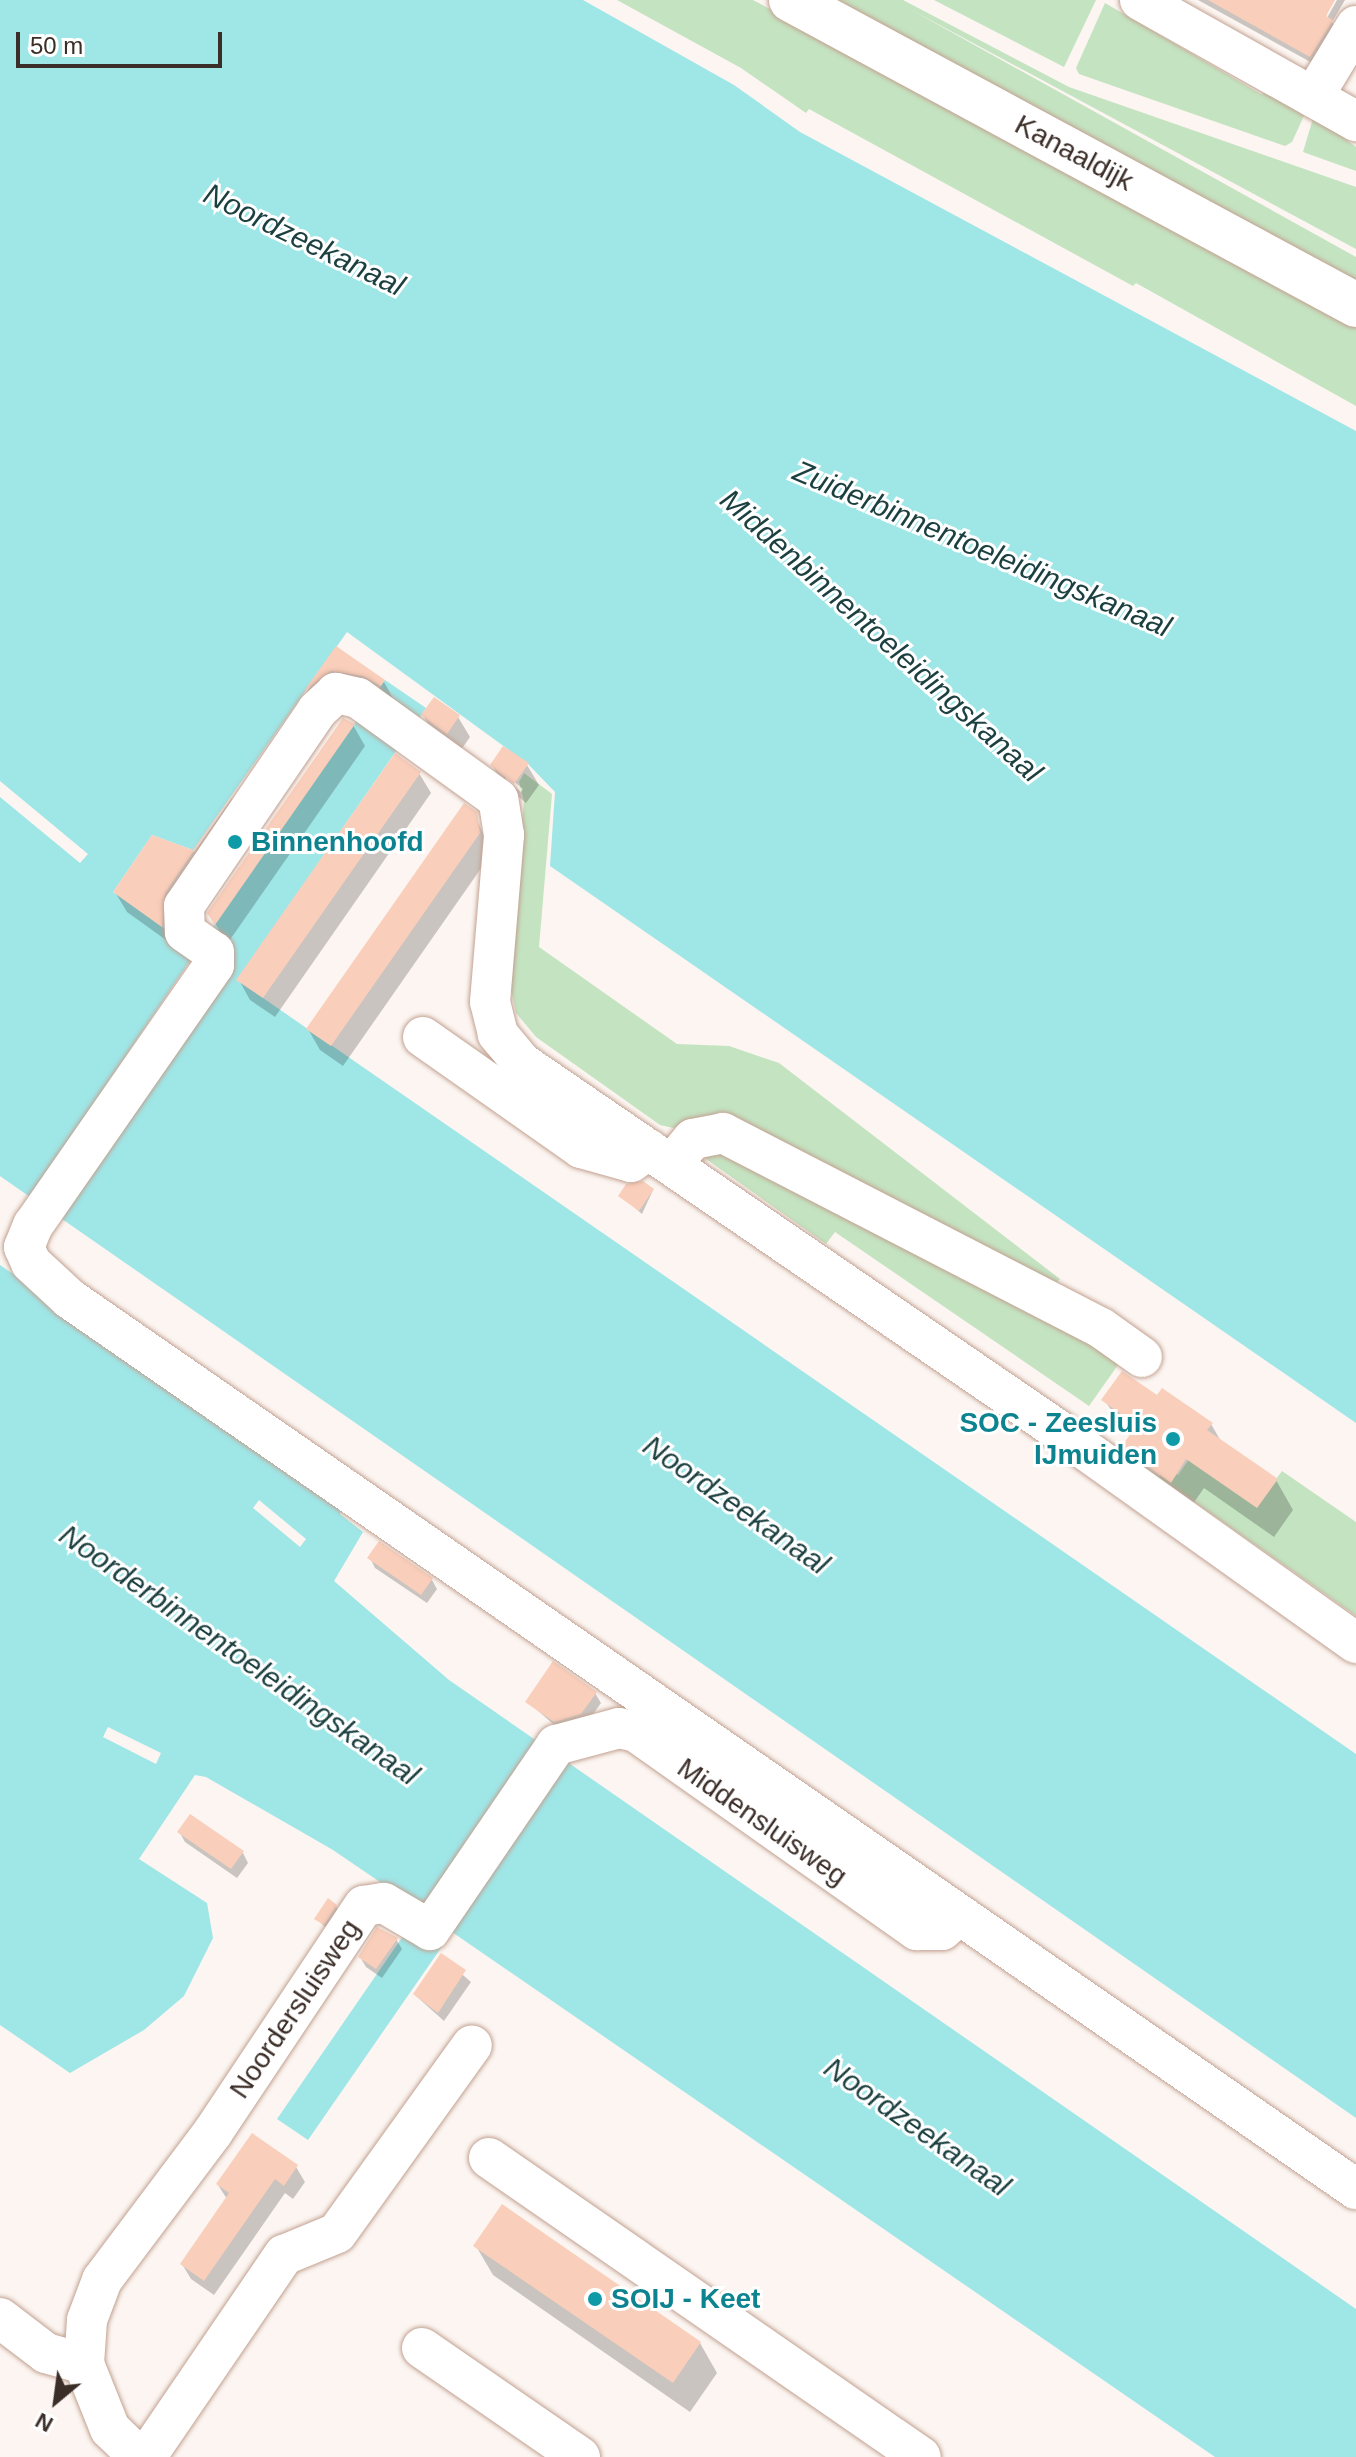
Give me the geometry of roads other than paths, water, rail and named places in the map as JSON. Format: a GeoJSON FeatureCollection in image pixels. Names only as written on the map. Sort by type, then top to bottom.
{"type":"FeatureCollection","features":[{"type":"Feature","properties":{"kind":"main road","name":"Kanaaldijk"},"geometry":{"type":"LineString","coordinates":[[791,0],[1356,305]]}},
{"type":"Feature","properties":{"kind":"street"},"geometry":{"type":"LineString","coordinates":[[1140,0],[1356,121]]}},
{"type":"Feature","properties":{"kind":"street"},"geometry":{"type":"LineString","coordinates":[[1313,97],[1356,26]]}},
{"type":"Feature","properties":{"kind":"street"},"geometry":{"type":"LineString","coordinates":[[1356,1643],[1055,1428],[522,1063],[498,1034],[490,1002],[504,835],[498,799],[358,698],[336,693],[317,711],[192,891],[181,918],[185,932],[214,952],[214,965],[43,1213],[24,1247],[31,1263],[70,1299],[1356,2189]]}},
{"type":"Feature","properties":{"kind":"street"},"geometry":{"type":"LineString","coordinates":[[423,1037],[581,1148],[631,1162],[660,1157],[693,1139],[723,1133],[1101,1328],[1142,1357]]}},
{"type":"Feature","properties":{"kind":"street","name":"Middensluisweg"},"geometry":{"type":"LineString","coordinates":[[556,1745],[591,1732],[619,1728],[636,1732],[917,1930],[942,1930],[960,1915]]}},
{"type":"Feature","properties":{"kind":"street","name":"Noordersluisweg"},"geometry":{"type":"LineString","coordinates":[[84,2364],[87,2320],[102,2280],[213,2132],[364,1906],[384,1903],[430,1930],[556,1745]]}},
{"type":"Feature","properties":{"kind":"street"},"geometry":{"type":"LineString","coordinates":[[146,2457],[284,2255],[337,2233],[472,2045]]}},
{"type":"Feature","properties":{"kind":"street"},"geometry":{"type":"LineString","coordinates":[[489,2158],[921,2457]]}},
{"type":"Feature","properties":{"kind":"street"},"geometry":{"type":"LineString","coordinates":[[0,2318],[46,2353],[84,2364],[110,2429],[139,2457]]}},
{"type":"Feature","properties":{"kind":"street"},"geometry":{"type":"LineString","coordinates":[[422,2348],[580,2457]]}},
{"type":"Feature","properties":{"kind":"water"},"geometry":{"type":"Polygon","coordinates":[[[0,0],[583,0],[734,85],[800,132],[1356,431],[1356,1423],[550,866],[555,792],[528,764],[347,632],[193,850],[152,835],[113,892],[196,951],[385,680],[426,708],[237,980],[1356,1754],[1356,2118],[62,1219],[230,976],[196,952],[30,1197],[0,1176],[0,797],[80,863],[88,854],[0,781],[0,0]]]}},
{"type":"Feature","properties":{"kind":"water"},"geometry":{"type":"Polygon","coordinates":[[[0,1265],[348,1502],[340,1514],[363,1532],[334,1581],[449,1680],[1356,2309],[1356,2457],[1215,2457],[452,1932],[308,2140],[277,2119],[421,1910],[333,1850],[206,1777],[195,1775],[139,1859],[207,1903],[213,1938],[184,1996],[144,2030],[70,2073],[0,2025],[0,1265]],[[259,1500],[253,1508],[300,1547],[306,1539],[259,1500]],[[108,1727],[103,1737],[156,1764],[161,1753],[108,1727]]]}},
{"type":"Feature","properties":{"kind":"place","name":"Binnenhoofd"},"geometry":{"type":"Point","coordinates":[235,842]}},
{"type":"Feature","properties":{"kind":"place","name":"SOC - Zeesluis IJmuiden"},"geometry":{"type":"Point","coordinates":[1173,1439]}},
{"type":"Feature","properties":{"kind":"place","name":"SOIJ - Keet"},"geometry":{"type":"Point","coordinates":[595,2299]}},
{"type":"Feature","properties":{"kind":"water label","name":"Noordzeekanaal"},"geometry":{"type":"Point","coordinates":[304,240]}},
{"type":"Feature","properties":{"kind":"water label","name":"Zuiderbinnentoeleidingskanaal"},"geometry":{"type":"Point","coordinates":[982,549]}},
{"type":"Feature","properties":{"kind":"water label","name":"Middenbinnentoeleidingskanaal"},"geometry":{"type":"Point","coordinates":[881,636]}},
{"type":"Feature","properties":{"kind":"water label","name":"Noordzeekanaal"},"geometry":{"type":"Point","coordinates":[736,1505]}},
{"type":"Feature","properties":{"kind":"water label","name":"Noorderbinnentoeleidingskanaal"},"geometry":{"type":"Point","coordinates":[239,1655]}},
{"type":"Feature","properties":{"kind":"water label","name":"Noordzeekanaal"},"geometry":{"type":"Point","coordinates":[917,2127]}}]}
